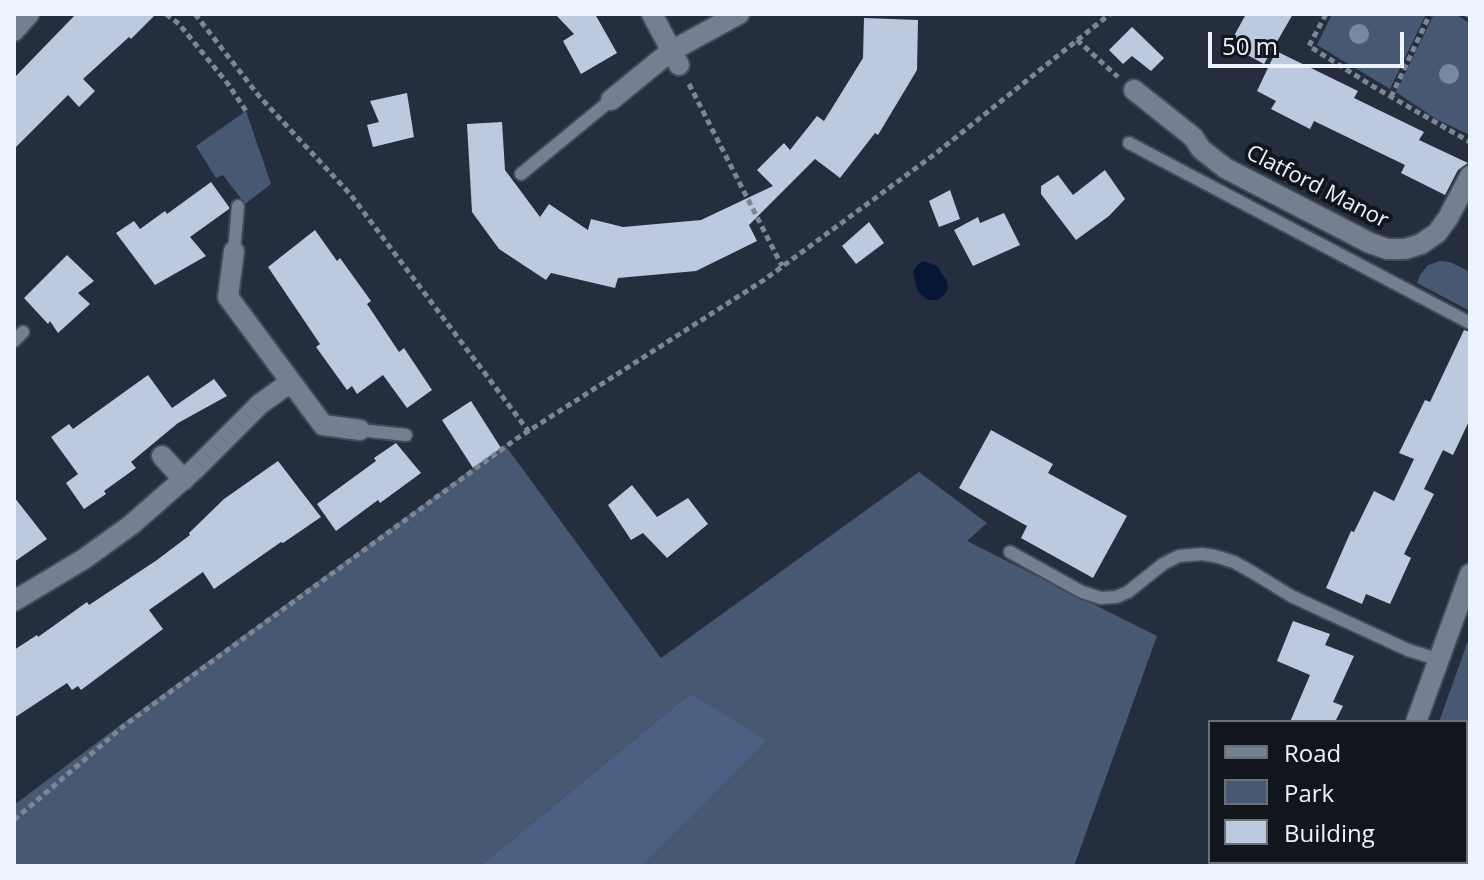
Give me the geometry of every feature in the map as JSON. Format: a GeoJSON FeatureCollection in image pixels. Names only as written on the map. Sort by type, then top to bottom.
{"type":"FeatureCollection","features":[{"type":"Feature","properties":{"kind":"street"},"geometry":{"type":"LineString","coordinates":[[14,31],[29,14]]}},
{"type":"Feature","properties":{"kind":"street"},"geometry":{"type":"LineString","coordinates":[[652,14],[675,58]]}},
{"type":"Feature","properties":{"kind":"street"},"geometry":{"type":"LineString","coordinates":[[611,100],[739,14]]}},
{"type":"Feature","properties":{"kind":"street","name":"Clatford Manor"},"geometry":{"type":"LineString","coordinates":[[1134,90],[1193,137],[1201,149],[1225,168],[1387,249],[1405,249],[1421,244],[1437,233],[1470,176]]}},
{"type":"Feature","properties":{"kind":"street"},"geometry":{"type":"LineString","coordinates":[[234,251],[228,297],[323,425],[360,430]]}},
{"type":"Feature","properties":{"kind":"street"},"geometry":{"type":"LineString","coordinates":[[14,601],[109,542],[184,480],[260,404],[291,382]]}},
{"type":"Feature","properties":{"kind":"street"},"geometry":{"type":"LineString","coordinates":[[162,456],[184,480]]}},
{"type":"Feature","properties":{"kind":"street"},"geometry":{"type":"LineString","coordinates":[[1417,720],[1470,574]]}},
{"type":"Feature","properties":{"kind":"lane"},"geometry":{"type":"LineString","coordinates":[[521,174],[611,100]]}},
{"type":"Feature","properties":{"kind":"lane"},"geometry":{"type":"LineString","coordinates":[[1129,143],[1470,323]]}},
{"type":"Feature","properties":{"kind":"lane"},"geometry":{"type":"LineString","coordinates":[[234,251],[238,206]]}},
{"type":"Feature","properties":{"kind":"lane"},"geometry":{"type":"LineString","coordinates":[[360,430],[406,435]]}},
{"type":"Feature","properties":{"kind":"lane"},"geometry":{"type":"LineString","coordinates":[[1010,552],[1082,592],[1101,598],[1128,592],[1163,564],[1179,556],[1215,556],[1234,562],[1291,596],[1408,650],[1437,659]]}},
{"type":"Feature","properties":{"kind":"path"},"geometry":{"type":"LineString","coordinates":[[166,14],[179,24],[246,111]]}},
{"type":"Feature","properties":{"kind":"path"},"geometry":{"type":"LineString","coordinates":[[195,14],[259,96],[350,194],[529,432]]}},
{"type":"Feature","properties":{"kind":"path"},"geometry":{"type":"LineString","coordinates":[[14,820],[125,725],[529,432],[782,266],[935,154],[1110,14]]}},
{"type":"Feature","properties":{"kind":"path"},"geometry":{"type":"LineString","coordinates":[[1326,14],[1309,46],[1470,142]]}},
{"type":"Feature","properties":{"kind":"path"},"geometry":{"type":"LineString","coordinates":[[1391,97],[1430,14]]}},
{"type":"Feature","properties":{"kind":"path"},"geometry":{"type":"LineString","coordinates":[[1077,40],[1134,90]]}},
{"type":"Feature","properties":{"kind":"path"},"geometry":{"type":"LineString","coordinates":[[675,58],[782,266]]}},
{"type":"Feature","properties":{"kind":"green space"},"geometry":{"type":"Polygon","coordinates":[[[1332,14],[1426,14],[1390,89],[1317,45],[1332,14]]]}},
{"type":"Feature","properties":{"kind":"green space"},"geometry":{"type":"Polygon","coordinates":[[[1434,14],[1456,14],[1470,24],[1470,135],[1436,119],[1396,92],[1434,14]]]}},
{"type":"Feature","properties":{"kind":"green space"},"geometry":{"type":"Polygon","coordinates":[[[246,111],[271,184],[245,204],[223,175],[216,178],[196,146],[246,111]]]}},
{"type":"Feature","properties":{"kind":"green space"},"geometry":{"type":"Polygon","coordinates":[[[1450,262],[1470,272],[1470,311],[1417,283],[1428,265],[1450,262]]]}},
{"type":"Feature","properties":{"kind":"green space"},"geometry":{"type":"Polygon","coordinates":[[[505,445],[661,658],[919,472],[987,523],[967,541],[1157,636],[1074,866],[642,866],[765,741],[691,693],[480,866],[14,866],[14,805],[505,445]]]}},
{"type":"Feature","properties":{"kind":"green space"},"geometry":{"type":"Polygon","coordinates":[[[1470,635],[1470,866],[1388,866],[1468,864],[1468,720],[1440,720],[1470,635]]]}},
{"type":"Feature","properties":{"kind":"shaded area"},"geometry":{"type":"Polygon","coordinates":[[[923,261],[937,266],[947,281],[948,288],[938,300],[929,300],[917,289],[913,272],[923,261]]]}},
{"type":"Feature","properties":{"kind":"shaded area"},"geometry":{"type":"Polygon","coordinates":[[[691,693],[766,741],[642,866],[480,866],[691,693]]]}},
{"type":"Feature","properties":{"kind":"building"},"geometry":{"type":"Polygon","coordinates":[[[76,14],[156,14],[83,79],[95,91],[79,107],[68,95],[14,149],[14,78],[76,14]]]}},
{"type":"Feature","properties":{"kind":"building"},"geometry":{"type":"Polygon","coordinates":[[[555,14],[595,14],[617,53],[581,74],[563,41],[574,34],[555,14]]]}},
{"type":"Feature","properties":{"kind":"building"},"geometry":{"type":"Polygon","coordinates":[[[1246,14],[1293,14],[1264,64],[1229,45],[1246,14]]]}},
{"type":"Feature","properties":{"kind":"building"},"geometry":{"type":"Polygon","coordinates":[[[864,18],[918,20],[917,70],[878,135],[875,133],[840,178],[815,159],[749,225],[757,241],[696,271],[618,278],[615,288],[551,273],[546,280],[499,249],[472,212],[467,124],[502,122],[505,170],[540,217],[549,204],[588,230],[591,219],[623,227],[701,220],[773,186],[757,170],[784,143],[790,150],[817,116],[824,121],[863,58],[864,18]]]}},
{"type":"Feature","properties":{"kind":"building"},"geometry":{"type":"Polygon","coordinates":[[[1132,27],[1164,58],[1151,71],[1132,56],[1123,64],[1109,50],[1132,27]]]}},
{"type":"Feature","properties":{"kind":"building"},"geometry":{"type":"Polygon","coordinates":[[[1276,51],[1358,91],[1354,98],[1424,132],[1419,140],[1468,163],[1458,170],[1445,195],[1401,173],[1405,165],[1314,121],[1310,129],[1271,109],[1276,101],[1257,91],[1276,51]]]}},
{"type":"Feature","properties":{"kind":"building"},"geometry":{"type":"Polygon","coordinates":[[[407,93],[414,137],[373,147],[367,125],[379,122],[370,101],[407,93]]]}},
{"type":"Feature","properties":{"kind":"building"},"geometry":{"type":"Polygon","coordinates":[[[1105,170],[1125,199],[1109,216],[1076,240],[1041,194],[1041,186],[1058,175],[1073,195],[1105,170]]]}},
{"type":"Feature","properties":{"kind":"building"},"geometry":{"type":"Polygon","coordinates":[[[211,182],[229,209],[190,237],[206,256],[155,285],[116,233],[134,221],[140,229],[211,182]]]}},
{"type":"Feature","properties":{"kind":"building"},"geometry":{"type":"Polygon","coordinates":[[[950,190],[960,219],[939,227],[929,201],[950,190]]]}},
{"type":"Feature","properties":{"kind":"building"},"geometry":{"type":"Polygon","coordinates":[[[1004,213],[1020,245],[973,266],[954,230],[978,217],[980,223],[1004,213]]]}},
{"type":"Feature","properties":{"kind":"building"},"geometry":{"type":"Polygon","coordinates":[[[869,222],[884,243],[856,264],[842,246],[869,222]]]}},
{"type":"Feature","properties":{"kind":"building"},"geometry":{"type":"Polygon","coordinates":[[[315,230],[371,301],[367,304],[399,352],[404,348],[432,390],[407,408],[383,375],[357,394],[352,386],[347,390],[316,347],[320,344],[268,267],[315,230]]]}},
{"type":"Feature","properties":{"kind":"building"},"geometry":{"type":"Polygon","coordinates":[[[67,255],[94,281],[78,293],[90,304],[58,333],[50,321],[48,324],[24,298],[67,255]]]}},
{"type":"Feature","properties":{"kind":"building"},"geometry":{"type":"Polygon","coordinates":[[[1464,330],[1470,332],[1470,419],[1453,455],[1443,450],[1424,489],[1434,494],[1404,554],[1411,558],[1390,604],[1366,594],[1362,604],[1326,588],[1351,531],[1354,532],[1374,491],[1394,501],[1414,459],[1399,453],[1425,400],[1430,402],[1464,330]]]}},
{"type":"Feature","properties":{"kind":"building"},"geometry":{"type":"Polygon","coordinates":[[[148,375],[172,408],[214,379],[227,396],[178,423],[131,462],[136,468],[84,509],[66,483],[78,474],[51,437],[69,424],[73,429],[148,375]]]}},
{"type":"Feature","properties":{"kind":"building"},"geometry":{"type":"Polygon","coordinates":[[[471,401],[501,448],[473,468],[442,420],[471,401]]]}},
{"type":"Feature","properties":{"kind":"building"},"geometry":{"type":"Polygon","coordinates":[[[991,430],[1053,464],[1048,473],[1127,516],[1093,578],[1021,538],[1027,526],[959,488],[991,430]]]}},
{"type":"Feature","properties":{"kind":"building"},"geometry":{"type":"Polygon","coordinates":[[[396,443],[421,473],[336,531],[317,504],[396,443]]]}},
{"type":"Feature","properties":{"kind":"building"},"geometry":{"type":"Polygon","coordinates":[[[278,461],[321,517],[214,589],[203,572],[149,610],[163,629],[81,690],[78,686],[72,690],[67,683],[14,718],[14,650],[157,560],[190,535],[224,499],[278,461]]]}},
{"type":"Feature","properties":{"kind":"building"},"geometry":{"type":"Polygon","coordinates":[[[632,485],[657,517],[688,498],[708,524],[667,558],[643,533],[631,540],[608,505],[632,485]]]}},
{"type":"Feature","properties":{"kind":"building"},"geometry":{"type":"Polygon","coordinates":[[[14,497],[47,539],[14,562],[14,497]]]}},
{"type":"Feature","properties":{"kind":"building"},"geometry":{"type":"Polygon","coordinates":[[[1293,621],[1330,634],[1325,645],[1354,656],[1333,702],[1343,706],[1336,720],[1291,720],[1310,675],[1277,661],[1293,621]]]}}]}
